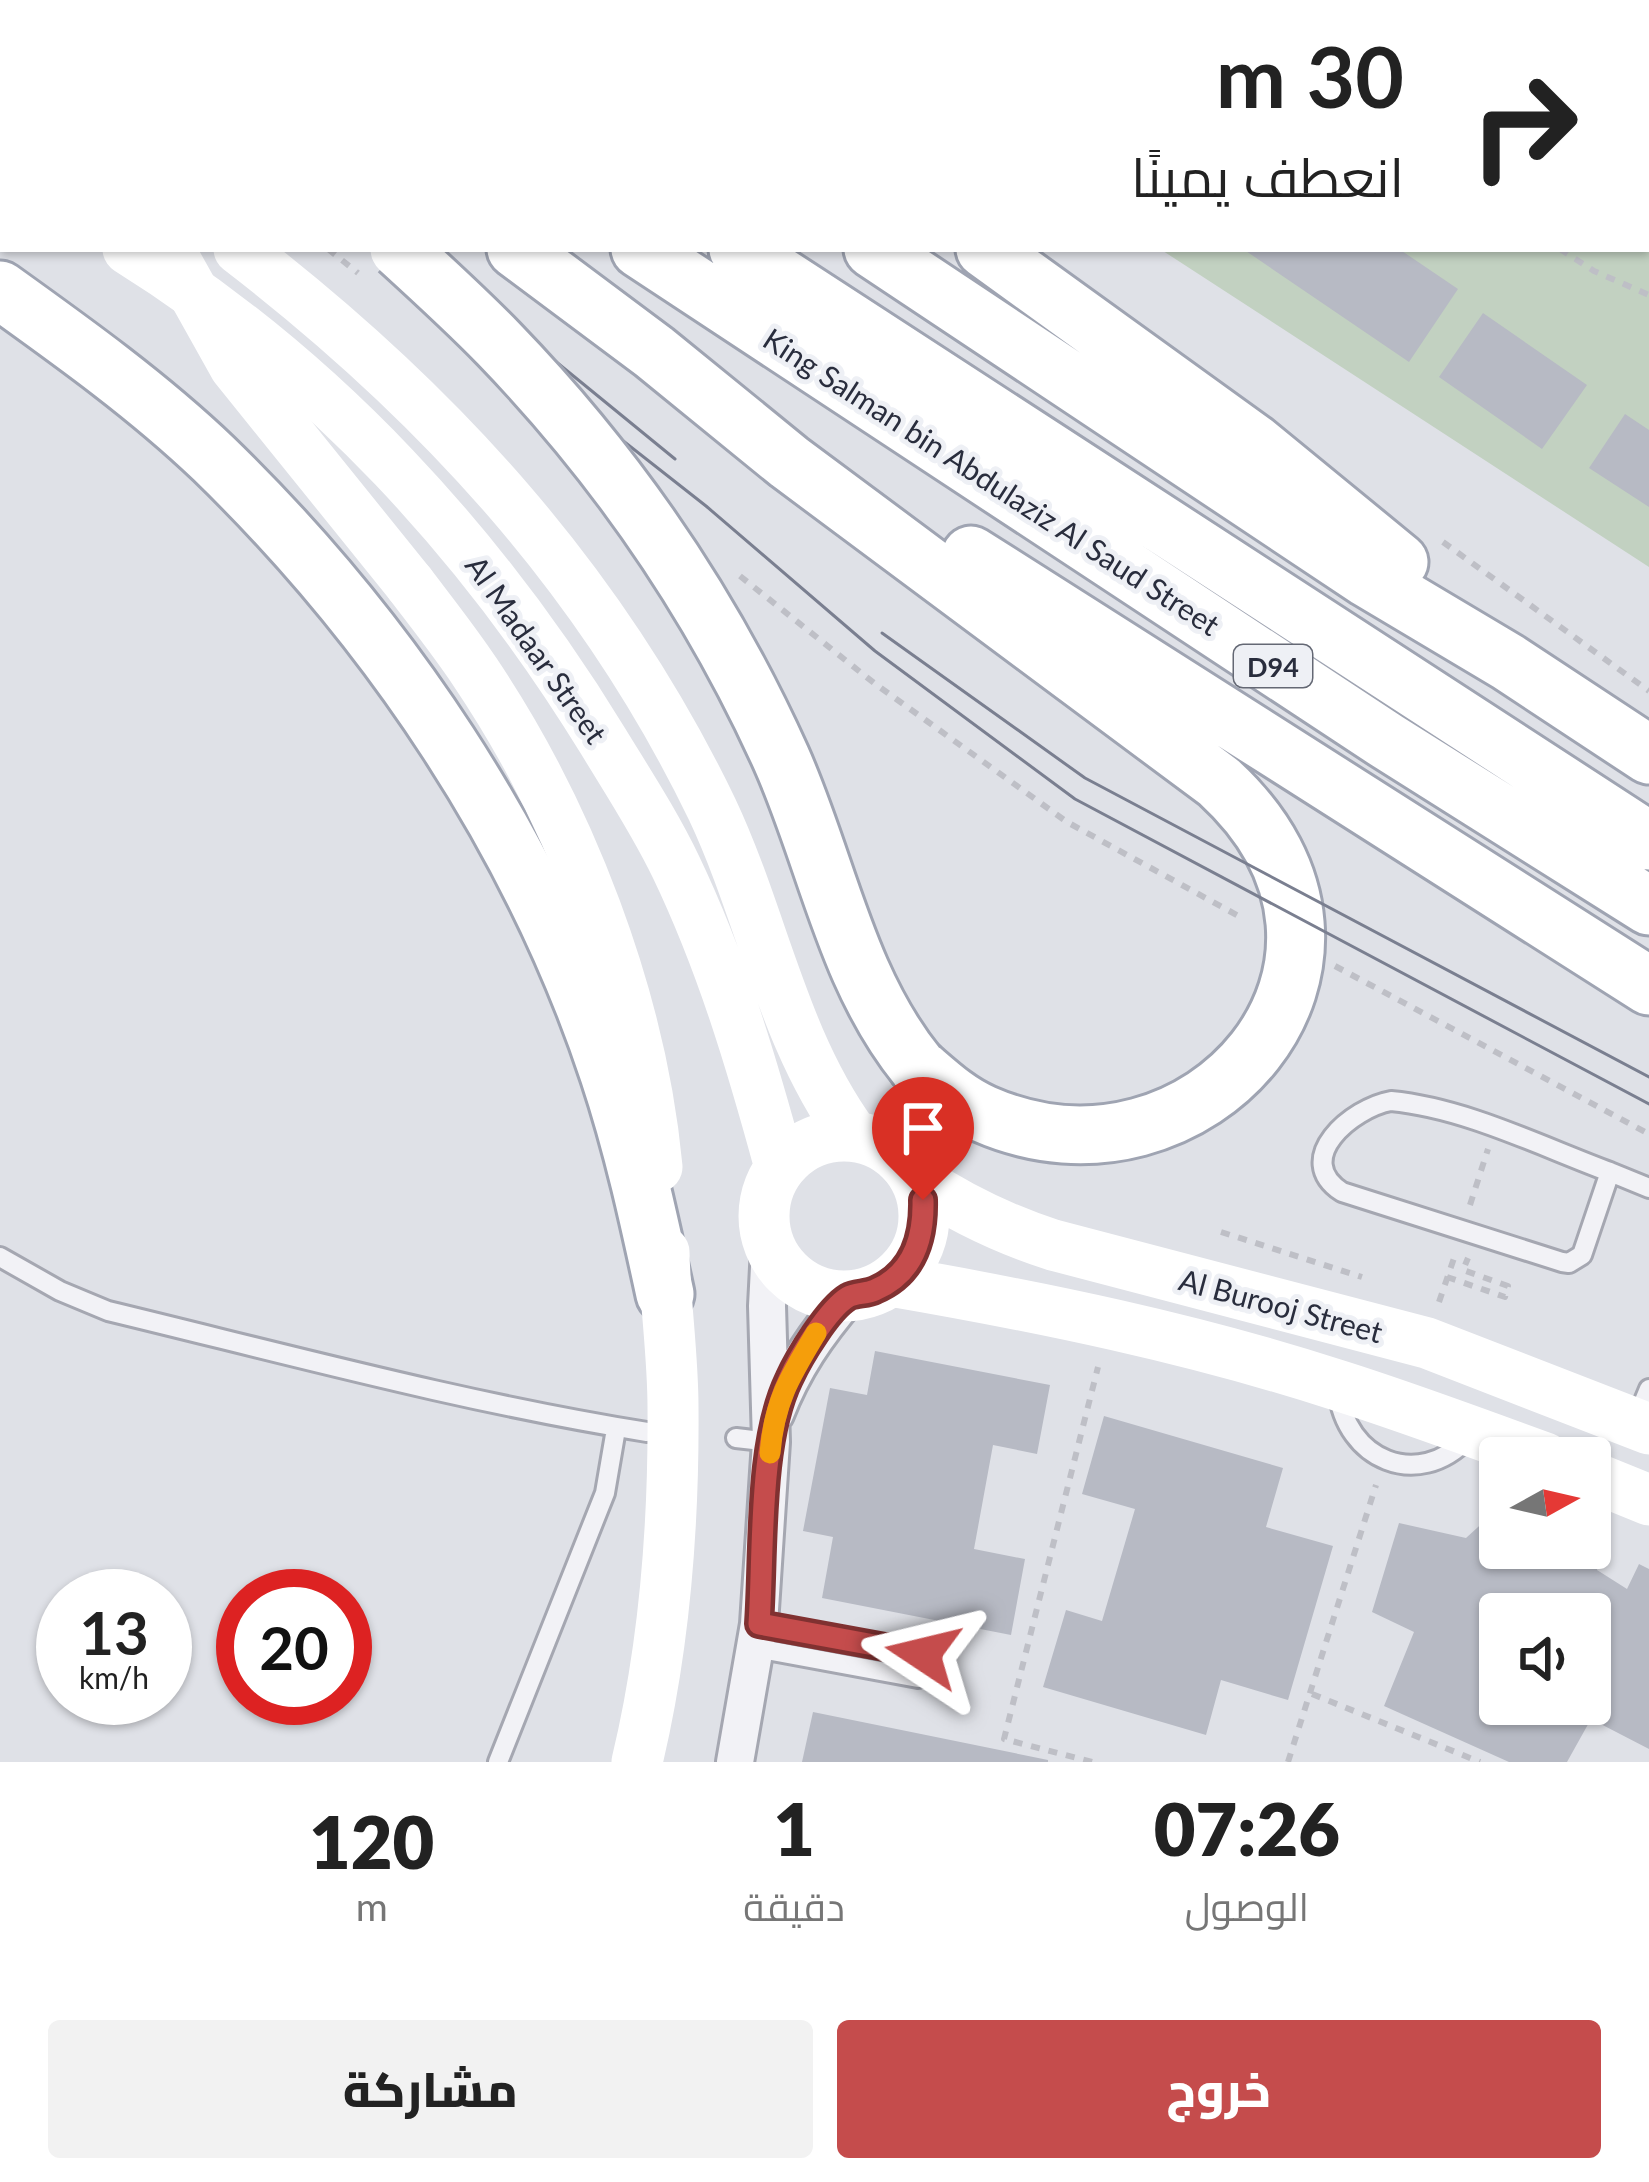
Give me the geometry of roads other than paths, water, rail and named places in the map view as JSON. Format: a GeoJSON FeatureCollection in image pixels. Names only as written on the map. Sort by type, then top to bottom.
{"type":"FeatureCollection","features":[{"type":"Feature","properties":{"kind":"main road"},"geometry":{"type":"LineString","coordinates":[[382,263],[498,343],[624,491],[693,589],[741,674],[782,762],[870,997],[892,1036],[917,1066],[981,1113],[1057,1134],[1096,1135],[1135,1128],[1190,1105],[1237,1070],[1263,1040],[1283,1006],[1296,968],[1297,946],[1293,899],[1282,865],[1245,806],[520,252]]}},
{"type":"Feature","properties":{"kind":"main road","name":"King Salman bin Abdulaziz Al Saud Street"},"geometry":{"type":"LineString","coordinates":[[645,252],[1387,741],[1649,906]]}},
{"type":"Feature","properties":{"kind":"main road"},"geometry":{"type":"LineString","coordinates":[[743,252],[1649,841]]}},
{"type":"Feature","properties":{"kind":"main road"},"geometry":{"type":"LineString","coordinates":[[878,252],[1367,578],[1508,662],[1649,755]]}},
{"type":"Feature","properties":{"kind":"main road"},"geometry":{"type":"LineString","coordinates":[[989,252],[1270,456],[1384,549],[1508,662]]}},
{"type":"Feature","properties":{"kind":"main road"},"geometry":{"type":"LineString","coordinates":[[0,290],[106,366],[212,458],[309,559],[397,669],[462,763],[568,965],[609,1072],[641,1182],[665,1294]]}},
{"type":"Feature","properties":{"kind":"main road"},"geometry":{"type":"LineString","coordinates":[[654,352],[1649,986]]}},
{"type":"Feature","properties":{"kind":"street","name":"Al Madaar Street"},"geometry":{"type":"LineString","coordinates":[[133,252],[200,294],[285,363],[364,436],[508,598],[570,687],[675,864],[717,963],[752,1064],[780,1167]]}},
{"type":"Feature","properties":{"kind":"street"},"geometry":{"type":"LineString","coordinates":[[171,252],[235,367],[410,584],[476,674],[522,751],[581,872],[618,978],[656,1155],[673,1401],[673,1509],[664,1616],[637,1762]]}},
{"type":"Feature","properties":{"kind":"street"},"geometry":{"type":"LineString","coordinates":[[243,252],[378,363],[470,454],[540,536],[604,623],[712,810],[754,909],[804,1055],[825,1097],[853,1135]]}},
{"type":"Feature","properties":{"kind":"street"},"geometry":{"type":"LineString","coordinates":[[735,1762],[757,1636],[760,1434],[770,1248],[764,1206],[780,1167],[799,1148],[825,1136],[853,1135],[878,1142],[900,1157],[916,1179],[923,1200],[919,1245],[908,1265],[870,1289],[816,1334],[760,1434]]}},
{"type":"Feature","properties":{"kind":"street","name":"Al Burooj Street"},"geometry":{"type":"LineString","coordinates":[[916,1179],[989,1222],[1053,1246],[1427,1343],[1645,1414]]}},
{"type":"Feature","properties":{"kind":"street"},"geometry":{"type":"LineString","coordinates":[[770,1248],[802,1285],[825,1294],[870,1289]]}},
{"type":"Feature","properties":{"kind":"street","name":"Al Burooj Street"},"geometry":{"type":"LineString","coordinates":[[870,1289],[1109,1323],[1338,1385],[1488,1437]]}},
{"type":"Feature","properties":{"kind":"street"},"geometry":{"type":"LineString","coordinates":[[1611,1485],[1649,1500]]}},
{"type":"Feature","properties":{"kind":"lane"},"geometry":{"type":"LineString","coordinates":[[1610,1172],[1582,1256],[1570,1263],[1342,1192],[1327,1182],[1320,1166],[1325,1148],[1355,1113],[1390,1101],[1409,1102],[1495,1129],[1610,1172],[1649,1188]]}},
{"type":"Feature","properties":{"kind":"lane"},"geometry":{"type":"LineString","coordinates":[[0,1257],[108,1311],[616,1429],[647,1432]]}},
{"type":"Feature","properties":{"kind":"lane"},"geometry":{"type":"LineString","coordinates":[[1338,1385],[1348,1430],[1384,1460],[1409,1466],[1434,1462],[1474,1432]]}},
{"type":"Feature","properties":{"kind":"lane"},"geometry":{"type":"LineString","coordinates":[[498,1762],[605,1493],[616,1429]]}},
{"type":"Feature","properties":{"kind":"lane"},"geometry":{"type":"LineString","coordinates":[[757,1636],[923,1654]]}},
{"type":"Feature","properties":{"kind":"lane"},"geometry":{"type":"LineString","coordinates":[[757,1636],[919,1678]]}},
{"type":"Feature","properties":{"kind":"tram line"},"geometry":{"type":"LineString","coordinates":[[383,252],[706,506],[875,651],[1075,799],[1649,1104]]}},
{"type":"Feature","properties":{"kind":"tram line"},"geometry":{"type":"LineString","coordinates":[[422,252],[675,459]]}},
{"type":"Feature","properties":{"kind":"tram line"},"geometry":{"type":"LineString","coordinates":[[882,633],[1085,778],[1649,1077]]}}]}
